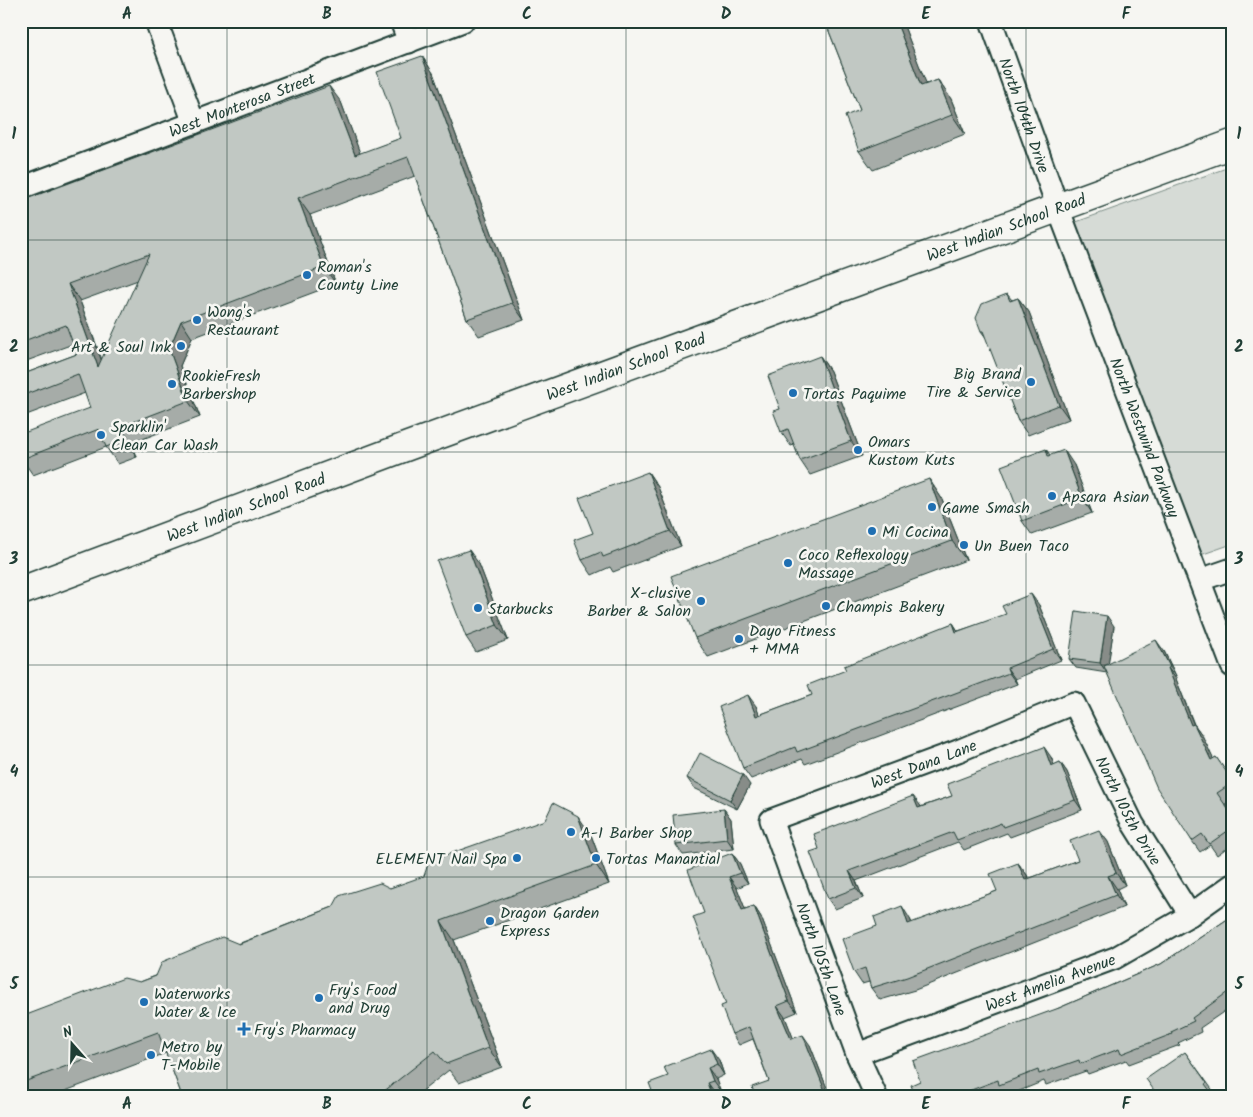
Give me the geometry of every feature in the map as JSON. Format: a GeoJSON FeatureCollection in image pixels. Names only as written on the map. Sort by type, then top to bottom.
{"type":"FeatureCollection","features":[{"type":"Feature","properties":{"kind":"main road","name":"West Indian School Road"},"geometry":{"type":"LineString","coordinates":[[21,591],[408,446],[1232,144]]}},
{"type":"Feature","properties":{"kind":"street"},"geometry":{"type":"LineString","coordinates":[[156,21],[194,123]]}},
{"type":"Feature","properties":{"kind":"street"},"geometry":{"type":"LineString","coordinates":[[401,21],[409,42]]}},
{"type":"Feature","properties":{"kind":"street","name":"West Monterosa Street"},"geometry":{"type":"LineString","coordinates":[[21,188],[463,21]]}},
{"type":"Feature","properties":{"kind":"street","name":"North 104th Drive"},"geometry":{"type":"LineString","coordinates":[[991,21],[1058,208]]}},
{"type":"Feature","properties":{"kind":"street","name":"North Westwind Parkway"},"geometry":{"type":"LineString","coordinates":[[1058,208],[1232,666]]}},
{"type":"Feature","properties":{"kind":"street"},"geometry":{"type":"LineString","coordinates":[[1200,580],[1232,569]]}},
{"type":"Feature","properties":{"kind":"street","name":"West Dana Lane"},"geometry":{"type":"LineString","coordinates":[[771,820],[958,751],[1074,703]]}},
{"type":"Feature","properties":{"kind":"street","name":"North 105th Drive"},"geometry":{"type":"LineString","coordinates":[[1074,703],[1132,824],[1190,915]]}},
{"type":"Feature","properties":{"kind":"street","name":"North 105th Lane"},"geometry":{"type":"LineString","coordinates":[[771,820],[857,1054],[876,1096]]}},
{"type":"Feature","properties":{"kind":"street","name":"West Amelia Avenue"},"geometry":{"type":"LineString","coordinates":[[857,1054],[1115,958],[1190,915],[1232,885]]}},
{"type":"Feature","properties":{"kind":"shaded area"},"geometry":{"type":"Polygon","coordinates":[[[1232,166],[1232,544],[1192,558],[1065,226],[1232,166]]]}},
{"type":"Feature","properties":{"kind":"building"},"geometry":{"type":"Polygon","coordinates":[[[825,21],[896,21],[921,86],[938,80],[952,115],[859,151],[845,116],[860,110],[825,21]]]}},
{"type":"Feature","properties":{"kind":"building"},"geometry":{"type":"Polygon","coordinates":[[[422,56],[512,303],[467,319],[408,157],[298,198],[324,267],[181,321],[169,349],[188,401],[120,427],[125,440],[106,447],[99,429],[22,459],[21,434],[90,408],[78,374],[21,396],[21,375],[77,354],[66,325],[21,342],[21,201],[329,86],[355,155],[401,138],[377,72],[422,56]],[[149,254],[68,284],[98,367],[149,254]]]}},
{"type":"Feature","properties":{"kind":"building","name":"Big Brand Tire & Service"},"geometry":{"type":"Polygon","coordinates":[[[1007,294],[1010,301],[1018,298],[1059,405],[1018,421],[983,331],[981,331],[976,318],[982,304],[1007,294]]]}},
{"type":"Feature","properties":{"kind":"building"},"geometry":{"type":"Polygon","coordinates":[[[820,356],[851,441],[800,460],[788,429],[781,432],[773,411],[780,409],[768,376],[820,356]]]}},
{"type":"Feature","properties":{"kind":"building","name":"Apsara Asian"},"geometry":{"type":"Polygon","coordinates":[[[1046,449],[1048,456],[1064,450],[1082,498],[1022,521],[1001,466],[1046,449]]]}},
{"type":"Feature","properties":{"kind":"building"},"geometry":{"type":"Polygon","coordinates":[[[648,472],[670,531],[603,557],[601,552],[582,560],[574,540],[593,533],[579,498],[648,472]]]}},
{"type":"Feature","properties":{"kind":"building"},"geometry":{"type":"Polygon","coordinates":[[[929,479],[952,541],[695,638],[671,576],[929,479]]]}},
{"type":"Feature","properties":{"kind":"building","name":"Starbucks"},"geometry":{"type":"Polygon","coordinates":[[[469,550],[497,625],[466,637],[437,561],[469,550]]]}},
{"type":"Feature","properties":{"kind":"building"},"geometry":{"type":"Polygon","coordinates":[[[1031,594],[1053,649],[1007,668],[1009,673],[797,752],[795,747],[743,768],[719,707],[748,695],[756,716],[812,695],[808,685],[846,670],[844,666],[953,623],[956,632],[1006,614],[1002,606],[1031,594]]]}},
{"type":"Feature","properties":{"kind":"building"},"geometry":{"type":"Polygon","coordinates":[[[1076,611],[1107,616],[1100,663],[1069,659],[1076,611]]]}},
{"type":"Feature","properties":{"kind":"building"},"geometry":{"type":"Polygon","coordinates":[[[1156,640],[1170,667],[1168,668],[1191,725],[1194,724],[1211,760],[1216,757],[1232,780],[1232,783],[1217,793],[1232,815],[1232,828],[1209,844],[1202,834],[1192,841],[1157,788],[1104,666],[1156,640]]]}},
{"type":"Feature","properties":{"kind":"building"},"geometry":{"type":"Polygon","coordinates":[[[1044,747],[1051,766],[1060,762],[1075,800],[1003,827],[1001,823],[957,840],[953,832],[849,871],[856,888],[828,899],[810,852],[819,849],[814,834],[913,796],[918,808],[952,796],[947,784],[1044,747]]]}},
{"type":"Feature","properties":{"kind":"building"},"geometry":{"type":"Polygon","coordinates":[[[700,753],[743,775],[730,800],[687,778],[700,753]]]}},
{"type":"Feature","properties":{"kind":"building","name":"Fry's Food and Drug"},"geometry":{"type":"Polygon","coordinates":[[[553,803],[578,816],[596,865],[441,921],[488,1048],[446,1064],[435,1051],[378,1096],[182,1096],[158,1032],[21,1083],[21,1017],[124,978],[140,982],[156,976],[162,962],[222,937],[239,944],[333,907],[339,896],[380,883],[390,888],[424,876],[429,861],[545,820],[553,803]]]}},
{"type":"Feature","properties":{"kind":"building"},"geometry":{"type":"Polygon","coordinates":[[[724,809],[727,839],[676,845],[673,815],[724,809]]]}},
{"type":"Feature","properties":{"kind":"building"},"geometry":{"type":"Polygon","coordinates":[[[1099,830],[1116,873],[1108,876],[1116,895],[907,977],[871,988],[865,968],[854,972],[842,939],[877,926],[874,917],[902,906],[908,924],[997,891],[990,874],[1018,863],[1025,880],[1078,860],[1070,841],[1099,830]]]}},
{"type":"Feature","properties":{"kind":"building"},"geometry":{"type":"Polygon","coordinates":[[[732,853],[740,873],[729,877],[742,910],[754,906],[789,1001],[777,1006],[791,1039],[803,1035],[827,1096],[755,1096],[752,1087],[769,1081],[749,1027],[732,1034],[721,1006],[726,1004],[693,917],[704,913],[688,870],[732,853]]]}},
{"type":"Feature","properties":{"kind":"building"},"geometry":{"type":"Polygon","coordinates":[[[1232,916],[1232,989],[1192,1018],[1194,1021],[1171,1032],[1172,1034],[1121,1054],[1119,1049],[1080,1064],[1079,1060],[1039,1074],[1038,1070],[999,1085],[998,1080],[955,1096],[915,1096],[911,1085],[920,1081],[913,1061],[1059,1008],[1161,964],[1232,916]]]}},
{"type":"Feature","properties":{"kind":"building"},"geometry":{"type":"Polygon","coordinates":[[[711,1049],[717,1064],[708,1068],[713,1081],[707,1083],[712,1096],[654,1096],[649,1083],[668,1076],[664,1067],[711,1049]]]}},
{"type":"Feature","properties":{"kind":"building"},"geometry":{"type":"Polygon","coordinates":[[[1185,1052],[1214,1096],[1158,1096],[1146,1079],[1185,1052]]]}},
{"type":"Feature","properties":{"kind":"place","name":"Roman's County Line"},"geometry":{"type":"Point","coordinates":[307,275]}},
{"type":"Feature","properties":{"kind":"place","name":"Wong's Restaurant"},"geometry":{"type":"Point","coordinates":[197,320]}},
{"type":"Feature","properties":{"kind":"place","name":"Art & Soul Ink"},"geometry":{"type":"Point","coordinates":[181,346]}},
{"type":"Feature","properties":{"kind":"place","name":"Big Brand Tire & Service"},"geometry":{"type":"Point","coordinates":[1031,382]}},
{"type":"Feature","properties":{"kind":"place","name":"RookieFresh Barbershop"},"geometry":{"type":"Point","coordinates":[172,384]}},
{"type":"Feature","properties":{"kind":"place","name":"Tortas Paquime"},"geometry":{"type":"Point","coordinates":[793,393]}},
{"type":"Feature","properties":{"kind":"place","name":"Sparklin' Clean Car Wash"},"geometry":{"type":"Point","coordinates":[101,435]}},
{"type":"Feature","properties":{"kind":"place","name":"Omars Kustom Kuts"},"geometry":{"type":"Point","coordinates":[858,450]}},
{"type":"Feature","properties":{"kind":"place","name":"Apsara Asian"},"geometry":{"type":"Point","coordinates":[1052,496]}},
{"type":"Feature","properties":{"kind":"place","name":"Game Smash"},"geometry":{"type":"Point","coordinates":[932,507]}},
{"type":"Feature","properties":{"kind":"place","name":"Mi Cocina"},"geometry":{"type":"Point","coordinates":[872,531]}},
{"type":"Feature","properties":{"kind":"place","name":"Un Buen Taco"},"geometry":{"type":"Point","coordinates":[964,545]}},
{"type":"Feature","properties":{"kind":"place","name":"Coco Reflexology Massage"},"geometry":{"type":"Point","coordinates":[788,563]}},
{"type":"Feature","properties":{"kind":"place","name":"X-clusive Barber & Salon"},"geometry":{"type":"Point","coordinates":[701,601]}},
{"type":"Feature","properties":{"kind":"place","name":"Champis Bakery"},"geometry":{"type":"Point","coordinates":[826,606]}},
{"type":"Feature","properties":{"kind":"place","name":"Starbucks"},"geometry":{"type":"Point","coordinates":[478,608]}},
{"type":"Feature","properties":{"kind":"place","name":"Dayo Fitness + MMA"},"geometry":{"type":"Point","coordinates":[739,639]}},
{"type":"Feature","properties":{"kind":"place","name":"A-1 Barber Shop"},"geometry":{"type":"Point","coordinates":[571,832]}},
{"type":"Feature","properties":{"kind":"place","name":"ELEMENT Nail Spa"},"geometry":{"type":"Point","coordinates":[517,858]}},
{"type":"Feature","properties":{"kind":"place","name":"Tortas Manantial"},"geometry":{"type":"Point","coordinates":[596,858]}},
{"type":"Feature","properties":{"kind":"place","name":"Dragon Garden Express"},"geometry":{"type":"Point","coordinates":[490,921]}},
{"type":"Feature","properties":{"kind":"place","name":"Fry's Food and Drug"},"geometry":{"type":"Point","coordinates":[319,998]}},
{"type":"Feature","properties":{"kind":"place","name":"Waterworks Water & Ice"},"geometry":{"type":"Point","coordinates":[144,1002]}},
{"type":"Feature","properties":{"kind":"place","name":"Fry's Pharmacy"},"geometry":{"type":"Point","coordinates":[244,1029]}},
{"type":"Feature","properties":{"kind":"place","name":"Metro by T-Mobile"},"geometry":{"type":"Point","coordinates":[151,1055]}}]}
